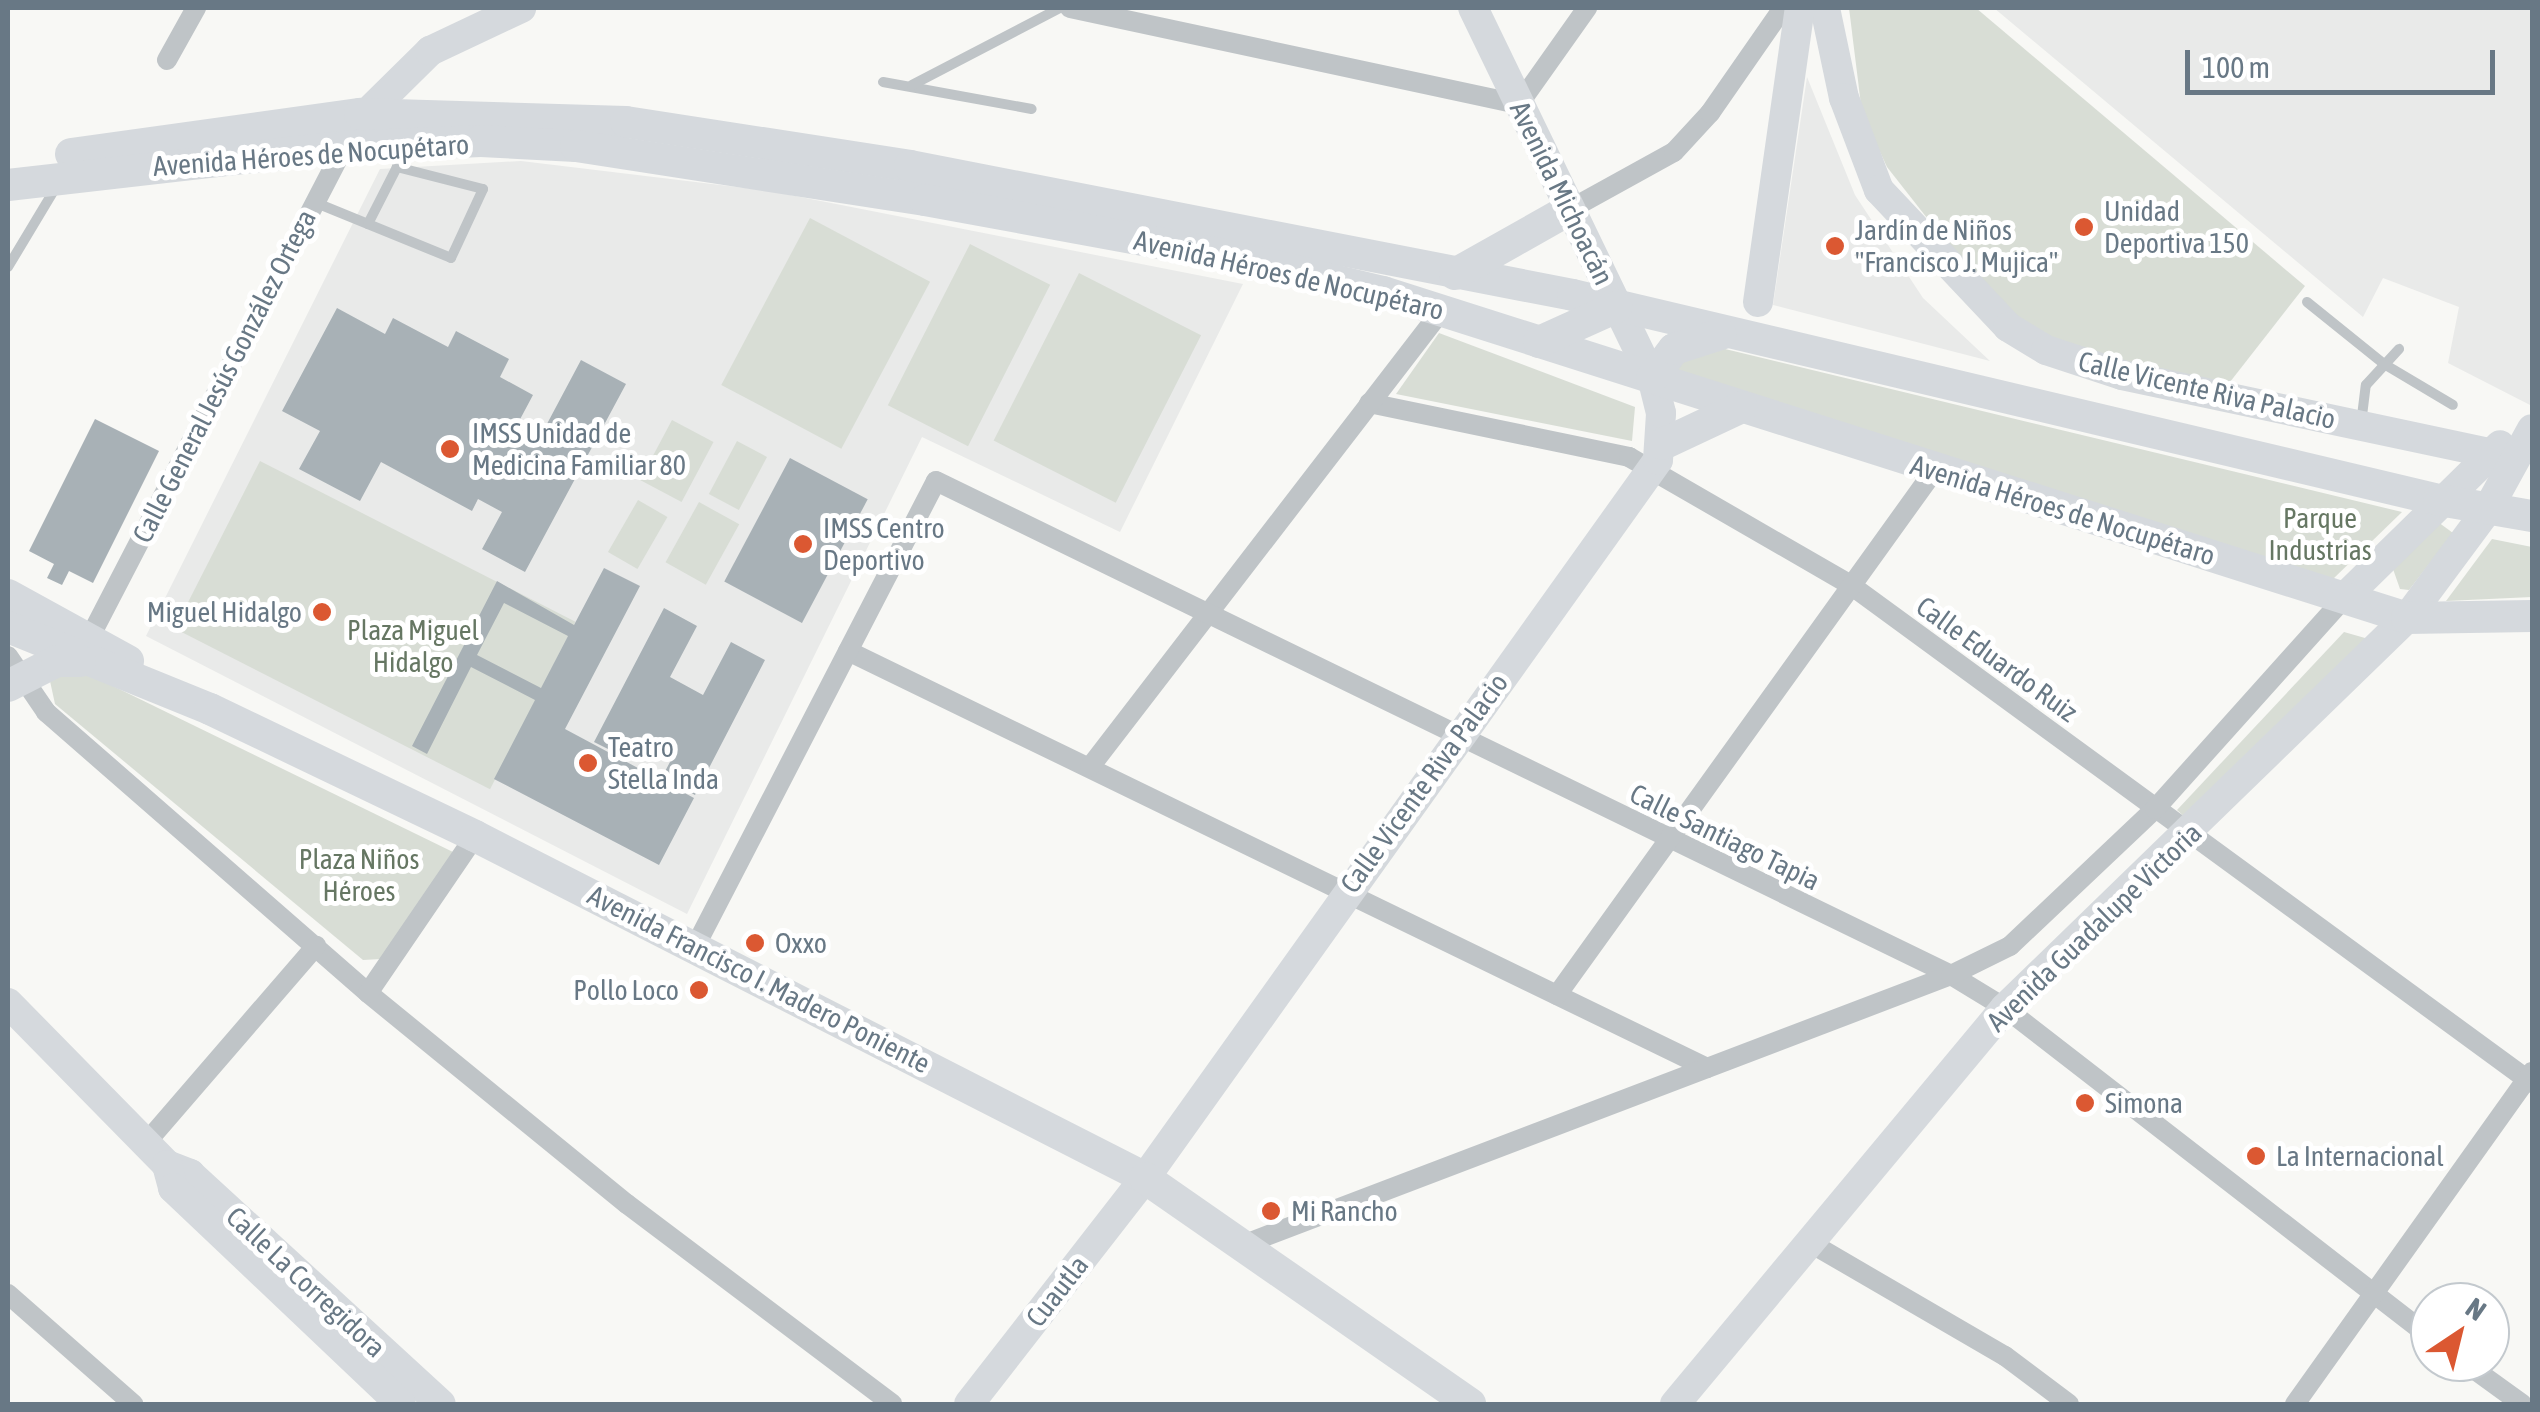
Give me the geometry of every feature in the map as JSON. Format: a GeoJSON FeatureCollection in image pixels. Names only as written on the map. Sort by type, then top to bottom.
{"type":"FeatureCollection","features":[{"type":"Feature","properties":{"kind":"main road","name":"Avenida Héroes de Nocupétaro"},"geometry":{"type":"LineString","coordinates":[[8,163],[360,114],[626,122],[910,166],[1618,306],[1721,334],[1922,374],[2439,500],[2532,516]]}},
{"type":"Feature","properties":{"kind":"main road","name":"Avenida Héroes de Nocupétaro"},"geometry":{"type":"LineString","coordinates":[[8,185],[344,147],[481,142],[595,149],[1217,254],[1442,310],[1934,472],[2408,618],[2532,616]]}},
{"type":"Feature","properties":{"kind":"main road"},"geometry":{"type":"LineString","coordinates":[[1455,274],[1567,211]]}},
{"type":"Feature","properties":{"kind":"main road"},"geometry":{"type":"LineString","coordinates":[[1539,342],[1618,306]]}},
{"type":"Feature","properties":{"kind":"main road"},"geometry":{"type":"LineString","coordinates":[[1652,378],[1674,350],[1721,334]]}},
{"type":"Feature","properties":{"kind":"main road"},"geometry":{"type":"LineString","coordinates":[[1658,458],[1742,408]]}},
{"type":"Feature","properties":{"kind":"main road"},"geometry":{"type":"LineString","coordinates":[[8,595],[84,650]]}},
{"type":"Feature","properties":{"kind":"main road","name":"Avenida Francisco I. Madero Poniente"},"geometry":{"type":"LineString","coordinates":[[8,627],[84,650],[475,836],[696,945],[1145,1178],[1470,1404]]}},
{"type":"Feature","properties":{"kind":"main road"},"geometry":{"type":"LineString","coordinates":[[13,673],[84,650]]}},
{"type":"Feature","properties":{"kind":"street"},"geometry":{"type":"LineString","coordinates":[[167,60],[196,8]]}},
{"type":"Feature","properties":{"kind":"street"},"geometry":{"type":"LineString","coordinates":[[360,114],[430,51],[521,8]]}},
{"type":"Feature","properties":{"kind":"street"},"geometry":{"type":"LineString","coordinates":[[1070,8],[1518,104],[1587,8]]}},
{"type":"Feature","properties":{"kind":"street","name":"Avenida Michoacán"},"geometry":{"type":"LineString","coordinates":[[1473,8],[1567,211],[1652,378]]}},
{"type":"Feature","properties":{"kind":"street"},"geometry":{"type":"LineString","coordinates":[[1567,211],[1674,152],[1710,113],[1783,8]]}},
{"type":"Feature","properties":{"kind":"street"},"geometry":{"type":"LineString","coordinates":[[1758,302],[1800,8]]}},
{"type":"Feature","properties":{"kind":"street","name":"Calle Vicente Riva Palacio"},"geometry":{"type":"LineString","coordinates":[[1826,8],[1844,98],[1879,190],[2008,327],[2046,350],[2122,375],[2490,453]]}},
{"type":"Feature","properties":{"kind":"street","name":"Calle General Jesús González Ortega"},"geometry":{"type":"LineString","coordinates":[[84,650],[360,114]]}},
{"type":"Feature","properties":{"kind":"street"},"geometry":{"type":"LineString","coordinates":[[1090,767],[1442,310]]}},
{"type":"Feature","properties":{"kind":"street"},"geometry":{"type":"LineString","coordinates":[[1652,378],[1658,458]]}},
{"type":"Feature","properties":{"kind":"street","name":"Calle Eduardo Ruiz"},"geometry":{"type":"LineString","coordinates":[[1369,403],[1629,457],[1658,458],[1852,586],[2188,836],[2531,1078]]}},
{"type":"Feature","properties":{"kind":"street","name":"Avenida Guadalupe Victoria"},"geometry":{"type":"LineString","coordinates":[[1240,1246],[1951,975],[2010,946],[2155,809],[2345,597],[2439,500],[2532,418]]}},
{"type":"Feature","properties":{"kind":"street","name":"Avenida Guadalupe Victoria"},"geometry":{"type":"LineString","coordinates":[[1675,1404],[1814,1244],[2005,1008],[2188,836],[2408,618],[2488,509],[2532,428]]}},
{"type":"Feature","properties":{"kind":"street","name":"Calle Vicente Riva Palacio"},"geometry":{"type":"LineString","coordinates":[[1145,1178],[1346,889],[1658,458]]}},
{"type":"Feature","properties":{"kind":"street"},"geometry":{"type":"LineString","coordinates":[[1557,995],[1934,472]]}},
{"type":"Feature","properties":{"kind":"street","name":"Calle Santiago Tapia"},"geometry":{"type":"LineString","coordinates":[[848,652],[936,482],[1458,734],[1667,841],[1951,975],[2005,1008],[2410,1322]]}},
{"type":"Feature","properties":{"kind":"street"},"geometry":{"type":"LineString","coordinates":[[696,945],[848,652],[1346,889],[1707,1068]]}},
{"type":"Feature","properties":{"kind":"street"},"geometry":{"type":"LineString","coordinates":[[13,673],[46,712],[368,993],[627,1204],[892,1404]]}},
{"type":"Feature","properties":{"kind":"street"},"geometry":{"type":"LineString","coordinates":[[368,993],[475,836]]}},
{"type":"Feature","properties":{"kind":"street"},"geometry":{"type":"LineString","coordinates":[[156,1155],[316,946]]}},
{"type":"Feature","properties":{"kind":"street","name":"Calle La Corregidora"},"geometry":{"type":"LineString","coordinates":[[8,1003],[156,1155],[174,1188],[401,1404]]}},
{"type":"Feature","properties":{"kind":"street"},"geometry":{"type":"LineString","coordinates":[[2295,1404],[2531,1078]]}},
{"type":"Feature","properties":{"kind":"street","name":"Calle La Corregidora"},"geometry":{"type":"LineString","coordinates":[[156,1155],[190,1174],[441,1404]]}},
{"type":"Feature","properties":{"kind":"street","name":"Cuautla"},"geometry":{"type":"LineString","coordinates":[[969,1404],[1145,1178]]}},
{"type":"Feature","properties":{"kind":"street"},"geometry":{"type":"LineString","coordinates":[[1814,1244],[2005,1356],[2069,1404]]}},
{"type":"Feature","properties":{"kind":"street"},"geometry":{"type":"LineString","coordinates":[[8,1294],[134,1404]]}},
{"type":"Feature","properties":{"kind":"street"},"geometry":{"type":"LineString","coordinates":[[2492,1382],[2522,1404]]}},
{"type":"Feature","properties":{"kind":"lane"},"geometry":{"type":"LineString","coordinates":[[912,85],[1060,8]]}},
{"type":"Feature","properties":{"kind":"lane"},"geometry":{"type":"LineString","coordinates":[[883,82],[1032,109]]}},
{"type":"Feature","properties":{"kind":"lane"},"geometry":{"type":"LineString","coordinates":[[313,202],[452,258],[483,189],[397,167],[368,224]]}},
{"type":"Feature","properties":{"kind":"lane"},"geometry":{"type":"LineString","coordinates":[[8,268],[62,176]]}},
{"type":"Feature","properties":{"kind":"lane"},"geometry":{"type":"LineString","coordinates":[[2307,302],[2384,364],[2453,405]]}},
{"type":"Feature","properties":{"kind":"lane"},"geometry":{"type":"LineString","coordinates":[[2361,424],[2360,399],[2399,349]]}},
{"type":"Feature","properties":{"kind":"shaded area"},"geometry":{"type":"Polygon","coordinates":[[[1994,8],[2532,8],[2532,406],[2448,363],[2459,307],[2383,278],[2363,317],[1994,8]]]}},
{"type":"Feature","properties":{"kind":"shaded area","name":"Jardín de Niños \"Francisco J. Mujica\""},"geometry":{"type":"Polygon","coordinates":[[[1807,77],[1855,195],[1923,298],[1990,361],[1773,305],[1807,77]]]}},
{"type":"Feature","properties":{"kind":"shaded area"},"geometry":{"type":"Polygon","coordinates":[[[521,161],[770,191],[1243,284],[1120,532],[922,437],[687,914],[146,636],[380,169],[521,161]]]}},
{"type":"Feature","properties":{"kind":"green space","name":"Unidad Deportiva 150"},"geometry":{"type":"Polygon","coordinates":[[[1849,8],[1976,8],[2305,286],[2223,391],[2051,345],[1996,306],[1887,167],[1862,113],[1849,8]]]}},
{"type":"Feature","properties":{"kind":"green space"},"geometry":{"type":"Polygon","coordinates":[[[810,218],[930,282],[841,449],[721,385],[810,218]]]}},
{"type":"Feature","properties":{"kind":"green space"},"geometry":{"type":"Polygon","coordinates":[[[970,244],[1050,285],[968,446],[888,405],[970,244]]]}},
{"type":"Feature","properties":{"kind":"green space"},"geometry":{"type":"Polygon","coordinates":[[[1079,273],[1201,335],[1116,503],[994,441],[1079,273]]]}},
{"type":"Feature","properties":{"kind":"green space"},"geometry":{"type":"Polygon","coordinates":[[[1439,333],[1635,407],[1632,441],[1396,394],[1439,333]]]}},
{"type":"Feature","properties":{"kind":"green space","name":"Parque Industrias"},"geometry":{"type":"Polygon","coordinates":[[[1721,348],[2402,512],[2332,580],[1667,375],[1682,353],[1721,348]]]}},
{"type":"Feature","properties":{"kind":"green space"},"geometry":{"type":"Polygon","coordinates":[[[672,420],[713,442],[682,502],[640,480],[672,420]]]}},
{"type":"Feature","properties":{"kind":"green space"},"geometry":{"type":"Polygon","coordinates":[[[737,441],[767,457],[739,510],[709,494],[737,441]]]}},
{"type":"Feature","properties":{"kind":"green space","name":"Plaza Miguel Hidalgo"},"geometry":{"type":"Polygon","coordinates":[[[260,461],[575,622],[490,789],[175,629],[260,461]]]}},
{"type":"Feature","properties":{"kind":"green space"},"geometry":{"type":"Polygon","coordinates":[[[638,500],[667,517],[637,569],[608,552],[638,500]]]}},
{"type":"Feature","properties":{"kind":"green space"},"geometry":{"type":"Polygon","coordinates":[[[699,502],[739,524],[706,585],[666,562],[699,502]]]}},
{"type":"Feature","properties":{"kind":"green space"},"geometry":{"type":"Polygon","coordinates":[[[2438,522],[2453,533],[2409,590],[2400,589],[2393,569],[2438,522]]]}},
{"type":"Feature","properties":{"kind":"green space"},"geometry":{"type":"Polygon","coordinates":[[[2492,539],[2532,547],[2532,597],[2446,601],[2492,539]]]}},
{"type":"Feature","properties":{"kind":"green space"},"geometry":{"type":"Polygon","coordinates":[[[2344,632],[2372,640],[2187,819],[2177,810],[2344,632]]]}},
{"type":"Feature","properties":{"kind":"green space","name":"Plaza Niños Héroes"},"geometry":{"type":"Polygon","coordinates":[[[74,667],[453,852],[381,959],[363,960],[55,704],[50,681],[74,667]]]}},
{"type":"Feature","properties":{"kind":"building","name":"IMSS Unidad de Medicina Familiar 80"},"geometry":{"type":"Polygon","coordinates":[[[337,308],[385,334],[393,318],[448,347],[456,331],[509,359],[500,377],[533,395],[517,425],[540,437],[581,360],[626,384],[525,572],[482,549],[502,512],[478,499],[472,511],[381,462],[360,501],[299,469],[320,431],[282,411],[337,308]]]}},
{"type":"Feature","properties":{"kind":"building"},"geometry":{"type":"Polygon","coordinates":[[[95,419],[159,451],[93,583],[69,571],[62,585],[47,578],[54,564],[29,551],[95,419]]]}},
{"type":"Feature","properties":{"kind":"building"},"geometry":{"type":"Polygon","coordinates":[[[790,458],[868,499],[802,623],[724,582],[790,458]]]}},
{"type":"Feature","properties":{"kind":"building"},"geometry":{"type":"Polygon","coordinates":[[[604,568],[640,586],[565,729],[694,798],[659,865],[494,779],[535,700],[471,667],[427,754],[412,746],[497,581],[574,625],[604,568]],[[504,603],[477,655],[541,688],[568,636],[504,603]]]}},
{"type":"Feature","properties":{"kind":"building"},"geometry":{"type":"Polygon","coordinates":[[[664,608],[697,626],[670,677],[703,695],[731,642],[765,660],[695,795],[662,777],[670,762],[636,744],[628,759],[594,742],[664,608]]]}},
{"type":"Feature","properties":{"kind":"place","name":"Unidad Deportiva 150"},"geometry":{"type":"Point","coordinates":[2084,227]}},
{"type":"Feature","properties":{"kind":"place","name":"Jardín de Niños \"Francisco J. Mujica\""},"geometry":{"type":"Point","coordinates":[1835,246]}},
{"type":"Feature","properties":{"kind":"place","name":"IMSS Unidad de Medicina Familiar 80"},"geometry":{"type":"Point","coordinates":[450,449]}},
{"type":"Feature","properties":{"kind":"place","name":"IMSS Centro Deportivo"},"geometry":{"type":"Point","coordinates":[803,544]}},
{"type":"Feature","properties":{"kind":"place","name":"Miguel Hidalgo"},"geometry":{"type":"Point","coordinates":[322,612]}},
{"type":"Feature","properties":{"kind":"place","name":"Teatro Stella Inda"},"geometry":{"type":"Point","coordinates":[588,763]}},
{"type":"Feature","properties":{"kind":"place","name":"Oxxo"},"geometry":{"type":"Point","coordinates":[755,943]}},
{"type":"Feature","properties":{"kind":"place","name":"Pollo Loco"},"geometry":{"type":"Point","coordinates":[699,990]}},
{"type":"Feature","properties":{"kind":"place","name":"Simona"},"geometry":{"type":"Point","coordinates":[2085,1103]}},
{"type":"Feature","properties":{"kind":"place","name":"La Internacional"},"geometry":{"type":"Point","coordinates":[2256,1156]}},
{"type":"Feature","properties":{"kind":"place","name":"Mi Rancho"},"geometry":{"type":"Point","coordinates":[1271,1211]}}]}
